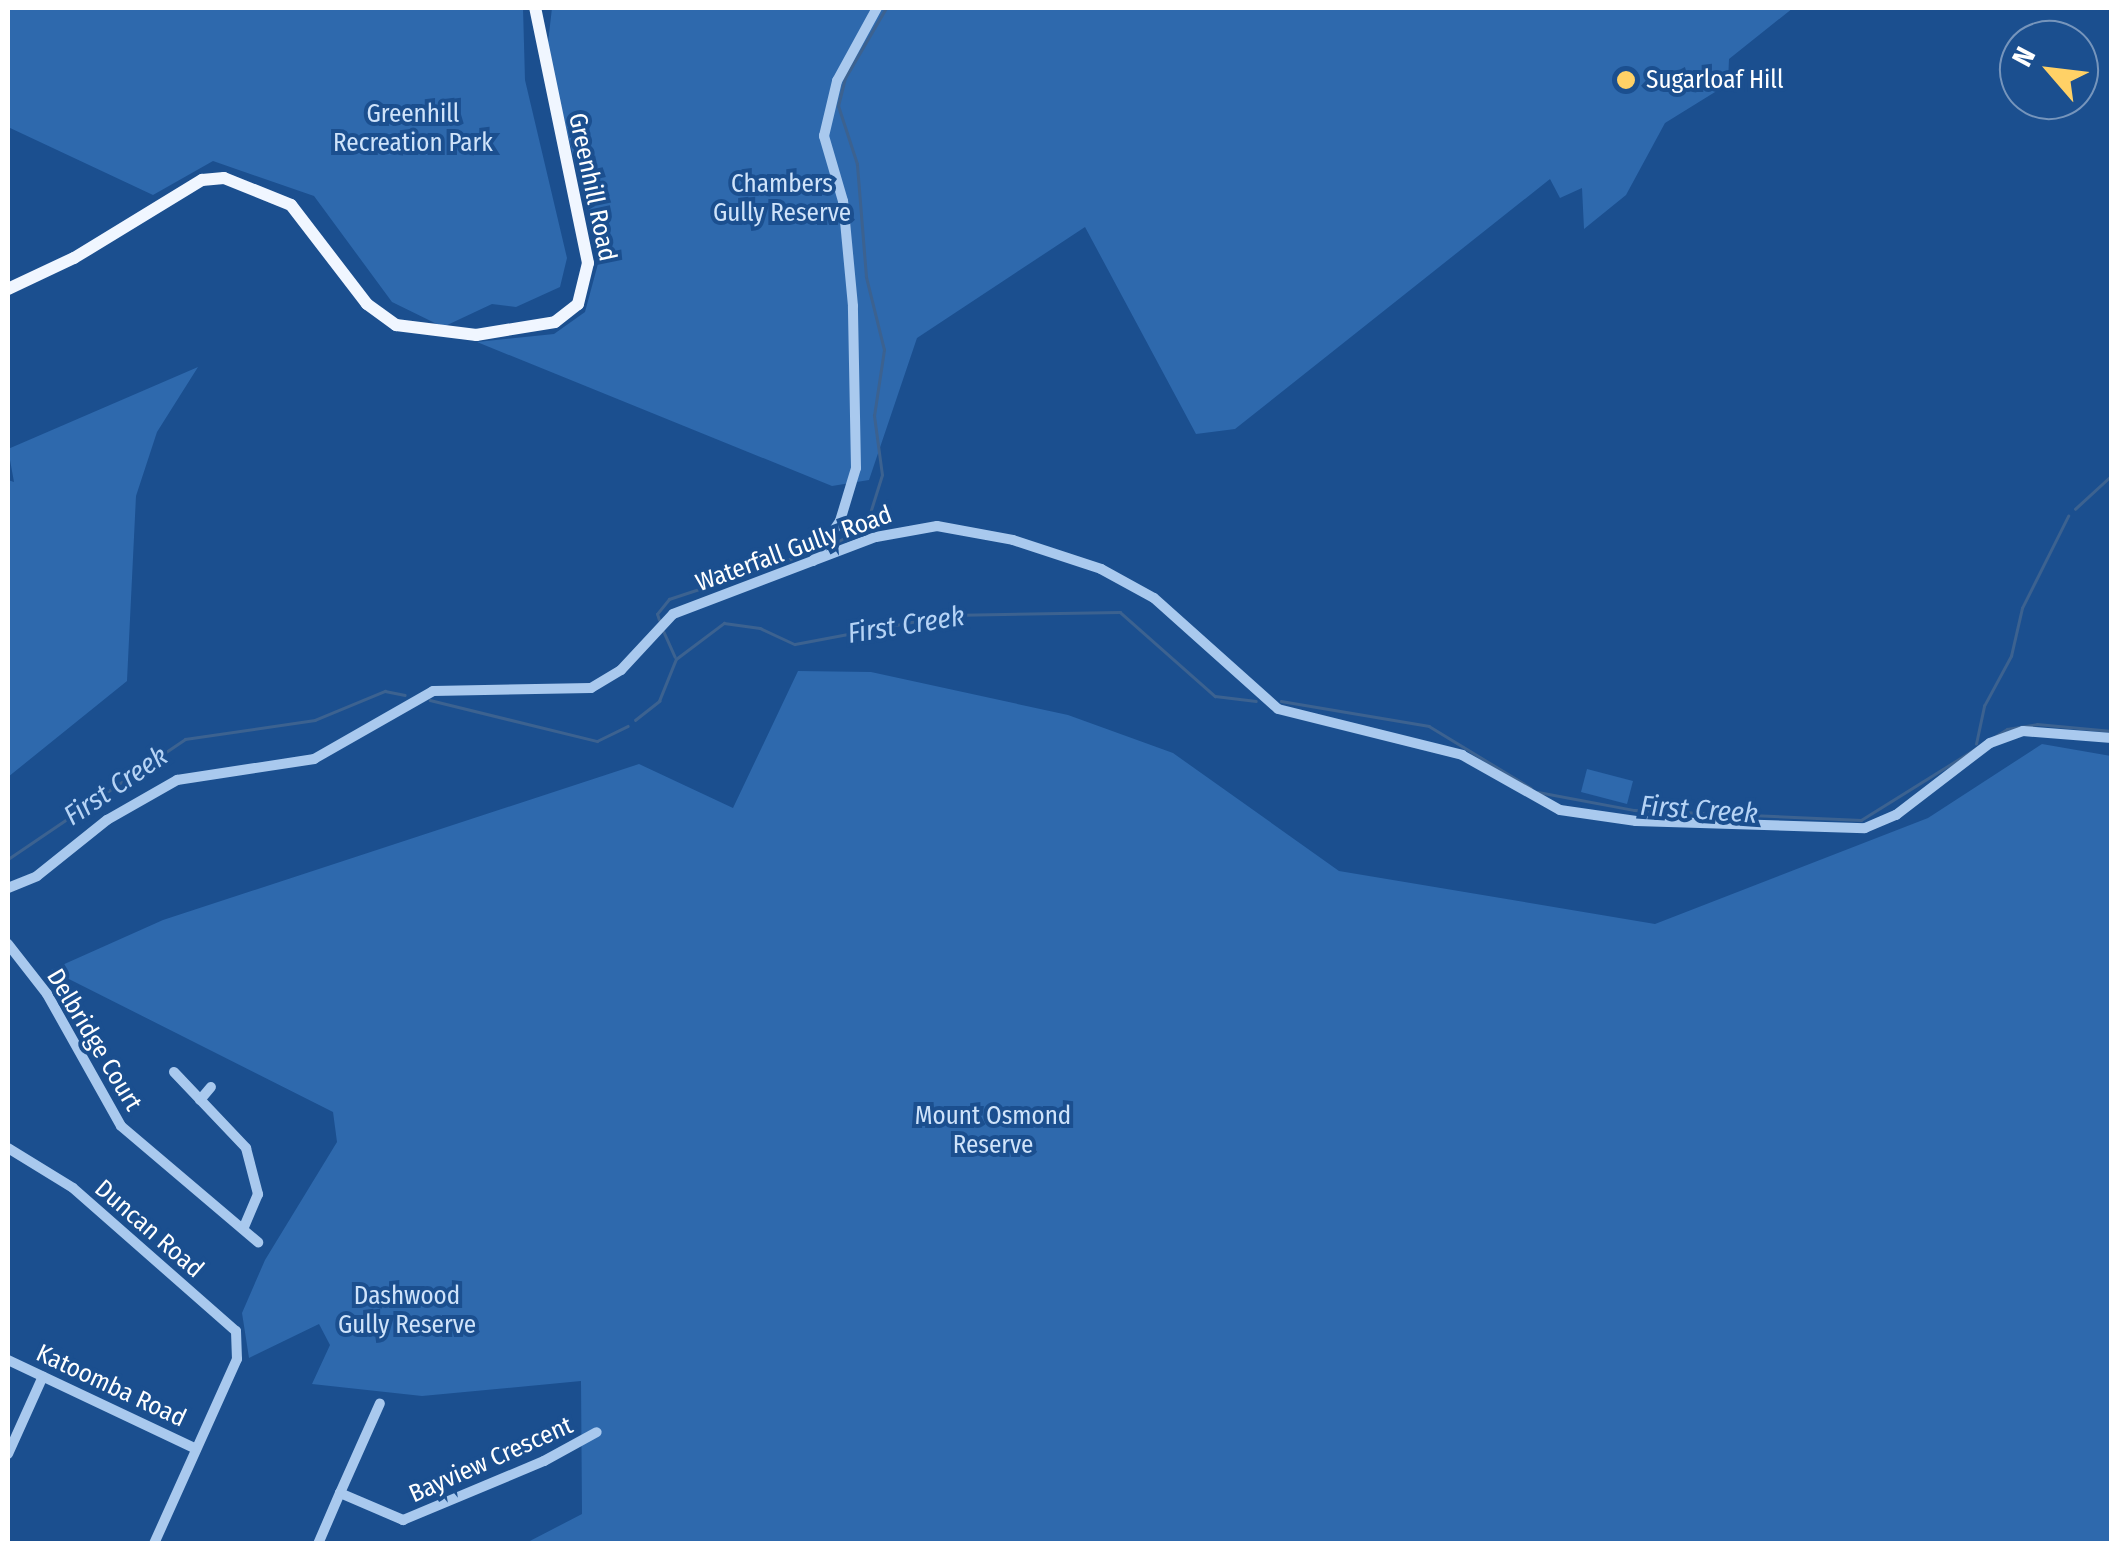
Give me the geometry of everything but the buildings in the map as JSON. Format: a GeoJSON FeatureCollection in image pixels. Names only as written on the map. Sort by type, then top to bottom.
{"type":"FeatureCollection","features":[{"type":"Feature","properties":{"kind":"main road","name":"Greenhill Road"},"geometry":{"type":"LineString","coordinates":[[8,288],[74,258],[202,180],[224,178],[291,205],[367,304],[396,325],[476,335],[555,322],[578,304],[588,262],[535,8]]}},
{"type":"Feature","properties":{"kind":"street"},"geometry":{"type":"LineString","coordinates":[[812,562],[840,521],[856,468],[854,306],[843,201],[824,136],[837,81],[877,8]]}},
{"type":"Feature","properties":{"kind":"street","name":"Waterfall Gully Road"},"geometry":{"type":"LineString","coordinates":[[8,888],[36,876],[107,820],[177,780],[314,759],[433,691],[590,688],[621,670],[666,620],[876,537],[937,526],[1051,550],[1154,598],[1278,709],[1416,739],[1462,755],[1541,803],[1636,821],[1865,828],[1896,815],[1990,744],[2023,731],[2112,738]]}},
{"type":"Feature","properties":{"kind":"street","name":"Delbridge Court"},"geometry":{"type":"LineString","coordinates":[[8,944],[47,994],[121,1126],[258,1242]]}},
{"type":"Feature","properties":{"kind":"street","name":"Delbridge Court"},"geometry":{"type":"LineString","coordinates":[[174,1072],[246,1148],[258,1194],[243,1229]]}},
{"type":"Feature","properties":{"kind":"street"},"geometry":{"type":"LineString","coordinates":[[200,1100],[211,1087]]}},
{"type":"Feature","properties":{"kind":"street","name":"Duncan Road"},"geometry":{"type":"LineString","coordinates":[[8,1148],[72,1188],[236,1331],[237,1359],[196,1449]]}},
{"type":"Feature","properties":{"kind":"street","name":"Katoomba Road"},"geometry":{"type":"LineString","coordinates":[[8,1360],[196,1449]]}},
{"type":"Feature","properties":{"kind":"street"},"geometry":{"type":"LineString","coordinates":[[8,1454],[43,1376]]}},
{"type":"Feature","properties":{"kind":"street"},"geometry":{"type":"LineString","coordinates":[[318,1544],[380,1403]]}},
{"type":"Feature","properties":{"kind":"street","name":"Bayview Crescent"},"geometry":{"type":"LineString","coordinates":[[340,1493],[402,1520],[544,1462],[597,1432]]}},
{"type":"Feature","properties":{"kind":"street"},"geometry":{"type":"LineString","coordinates":[[155,1543],[196,1449]]}},
{"type":"Feature","properties":{"kind":"green space","name":"Greenhill Recreation Park"},"geometry":{"type":"Polygon","coordinates":[[[8,8],[523,8],[525,80],[567,258],[560,287],[516,307],[492,304],[443,327],[392,302],[314,196],[213,161],[153,195],[8,127],[8,8]]]}},
{"type":"Feature","properties":{"kind":"green space","name":"Chambers Gully Reserve"},"geometry":{"type":"Polygon","coordinates":[[[552,8],[1793,8],[1729,59],[1728,84],[1665,123],[1626,195],[1584,229],[1582,188],[1560,198],[1550,179],[1235,429],[1196,434],[1085,227],[917,338],[869,480],[832,486],[477,342],[554,334],[585,312],[599,260],[547,51],[552,8]]]}},
{"type":"Feature","properties":{"kind":"green space"},"geometry":{"type":"Polygon","coordinates":[[[198,367],[157,432],[136,496],[127,681],[8,777],[8,480],[14,482],[8,449],[198,367]]]}},
{"type":"Feature","properties":{"kind":"green space","name":"Mount Osmond Reserve"},"geometry":{"type":"Polygon","coordinates":[[[798,671],[871,672],[1068,715],[1173,753],[1339,871],[1655,924],[1928,818],[2042,744],[2111,756],[2111,1543],[526,1543],[582,1514],[581,1381],[422,1396],[312,1384],[330,1345],[319,1324],[249,1358],[242,1313],[265,1260],[337,1142],[333,1112],[51,970],[163,920],[639,764],[733,808],[798,671]]]}},
{"type":"Feature","properties":{"kind":"green space"},"geometry":{"type":"Polygon","coordinates":[[[1587,769],[1633,781],[1627,804],[1581,792],[1587,769]]]}},
{"type":"Feature","properties":{"kind":"waterway"},"geometry":{"type":"LineString","coordinates":[[831,545],[866,526],[882,475],[874,416],[884,350],[866,277],[857,164],[838,106],[845,78],[886,8]]}},
{"type":"Feature","properties":{"kind":"waterway"},"geometry":{"type":"LineString","coordinates":[[2075,509],[2112,475]]}},
{"type":"Feature","properties":{"kind":"waterway"},"geometry":{"type":"LineString","coordinates":[[1976,744],[1984,706],[2011,656],[2022,608],[2068,516]]}},
{"type":"Feature","properties":{"kind":"waterway"},"geometry":{"type":"LineString","coordinates":[[659,620],[657,614],[669,599],[808,553]]}},
{"type":"Feature","properties":{"kind":"waterway","name":"First Creek"},"geometry":{"type":"LineString","coordinates":[[635,720],[659,701],[676,659],[724,623],[760,628],[795,644],[948,615],[1120,612],[1215,696],[1256,701]]}},
{"type":"Feature","properties":{"kind":"waterway"},"geometry":{"type":"LineString","coordinates":[[664,632],[675,657]]}},
{"type":"Feature","properties":{"kind":"waterway","name":"First Creek"},"geometry":{"type":"LineString","coordinates":[[8,859],[185,739],[315,720],[385,691],[405,695]]}},
{"type":"Feature","properties":{"kind":"waterway","name":"First Creek"},"geometry":{"type":"LineString","coordinates":[[430,700],[597,741],[628,726]]}},
{"type":"Feature","properties":{"kind":"waterway","name":"First Creek"},"geometry":{"type":"LineString","coordinates":[[1281,701],[1429,726],[1531,788]]}},
{"type":"Feature","properties":{"kind":"waterway","name":"First Creek"},"geometry":{"type":"LineString","coordinates":[[1538,792],[1634,810],[1861,820],[2007,729],[2037,724],[2112,731]]}},
{"type":"Feature","properties":{"kind":"place","name":"Sugarloaf Hill"},"geometry":{"type":"Point","coordinates":[1626,80]}},
{"type":"Feature","properties":{"kind":"park label","name":"Dashwood Gully Reserve"},"geometry":{"type":"Point","coordinates":[407,1312]}}]}
